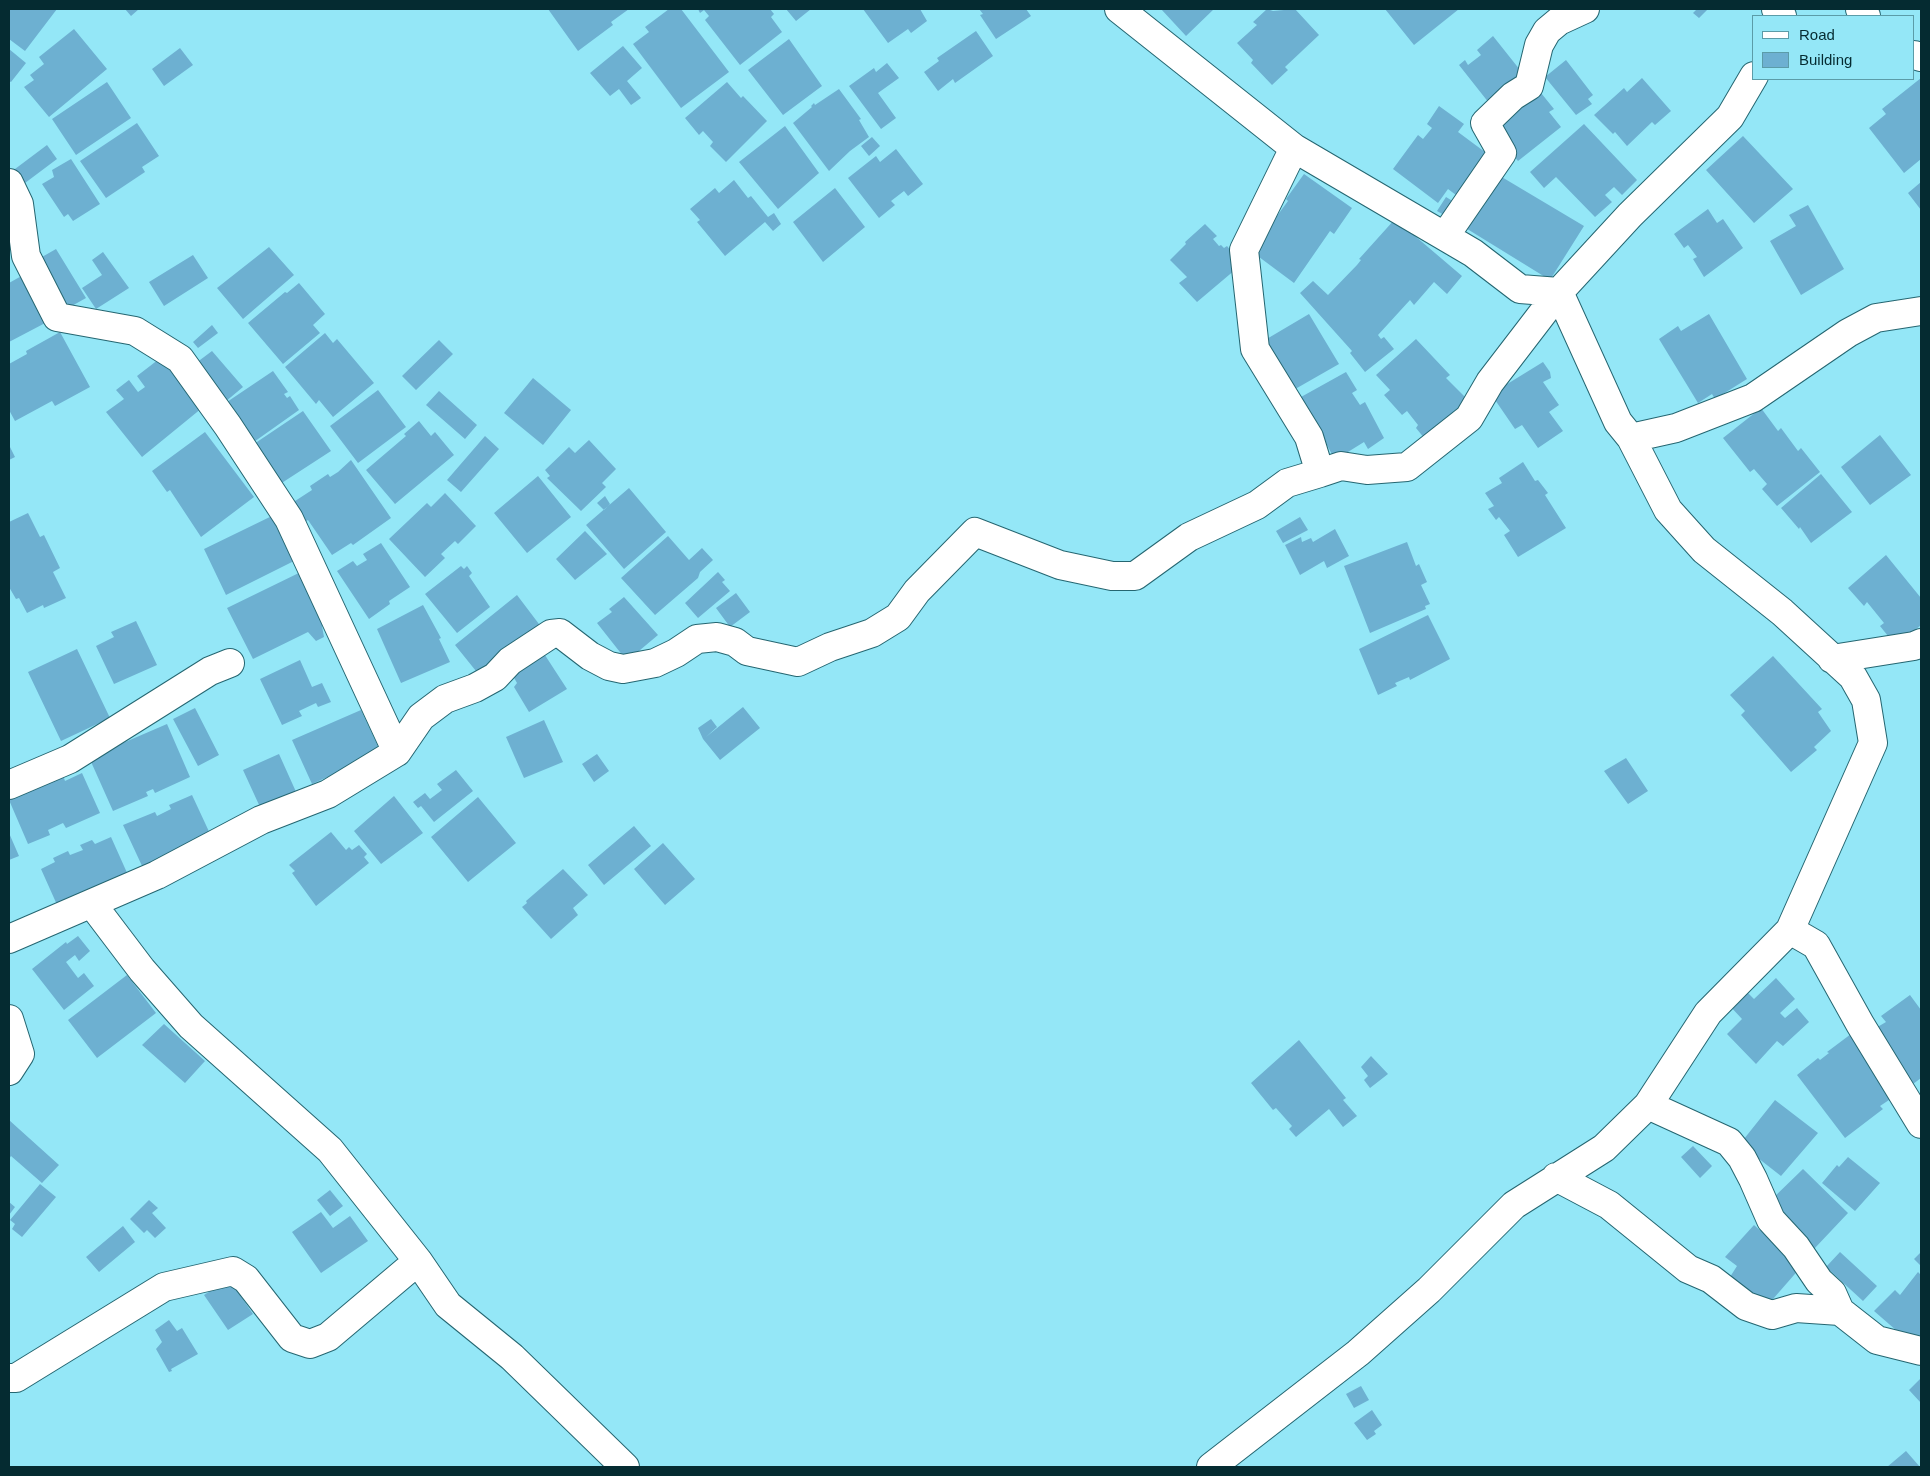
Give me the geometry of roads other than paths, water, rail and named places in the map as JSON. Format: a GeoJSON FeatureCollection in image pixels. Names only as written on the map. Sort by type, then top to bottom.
{"type":"FeatureCollection","features":[{"type":"Feature","properties":{"kind":"street"},"geometry":{"type":"LineString","coordinates":[[1120,9],[1294,148],[1473,253],[1520,289],[1559,292]]}},
{"type":"Feature","properties":{"kind":"street"},"geometry":{"type":"LineString","coordinates":[[1445,236],[1502,153],[1485,123],[1513,96],[1529,86],[1539,45],[1547,31],[1559,21],[1585,9]]}},
{"type":"Feature","properties":{"kind":"street"},"geometry":{"type":"LineString","coordinates":[[9,939],[157,875],[261,820],[328,794],[397,752],[421,718],[445,699],[475,688],[495,677],[510,661],[552,634],[560,633],[590,656],[609,666],[623,669],[655,663],[676,653],[697,639],[716,637],[735,642],[747,651],[798,662],[830,647],[872,633],[898,617],[917,591],[975,532],[1060,565],[1112,576],[1134,576],[1189,537],[1257,504],[1286,483],[1341,466],[1367,470],[1407,467],[1469,418],[1490,382],[1559,292],[1630,214],[1730,117],[1752,79]]}},
{"type":"Feature","properties":{"kind":"street"},"geometry":{"type":"LineString","coordinates":[[1294,148],[1244,250],[1254,348],[1309,437],[1320,473]]}},
{"type":"Feature","properties":{"kind":"street"},"geometry":{"type":"LineString","coordinates":[[9,184],[20,204],[26,256],[57,317],[135,332],[180,359],[228,426],[289,519],[397,752]]}},
{"type":"Feature","properties":{"kind":"street"},"geometry":{"type":"LineString","coordinates":[[1210,1467],[1358,1353],[1429,1290],[1514,1205],[1604,1148],[1648,1104],[1708,1014],[1790,930],[1873,743],[1866,700],[1853,677],[1782,612],[1704,550],[1668,510],[1631,438],[1618,422],[1559,292]]}},
{"type":"Feature","properties":{"kind":"street"},"geometry":{"type":"LineString","coordinates":[[1631,438],[1676,428],[1753,398],[1848,332],[1876,318],[1921,311]]}},
{"type":"Feature","properties":{"kind":"street"},"geometry":{"type":"LineString","coordinates":[[1832,659],[1914,646],[1921,643]]}},
{"type":"Feature","properties":{"kind":"street"},"geometry":{"type":"LineString","coordinates":[[9,785],[70,759],[179,689],[210,671],[230,663]]}},
{"type":"Feature","properties":{"kind":"street"},"geometry":{"type":"LineString","coordinates":[[92,904],[142,970],[190,1026],[330,1150],[418,1261],[448,1305],[512,1357],[625,1467]]}},
{"type":"Feature","properties":{"kind":"street"},"geometry":{"type":"LineString","coordinates":[[1790,930],[1816,945],[1860,1024],[1896,1080],[1921,1124]]}},
{"type":"Feature","properties":{"kind":"street"},"geometry":{"type":"LineString","coordinates":[[9,1019],[20,1054],[9,1071]]}},
{"type":"Feature","properties":{"kind":"street"},"geometry":{"type":"LineString","coordinates":[[1648,1104],[1729,1142],[1749,1172],[1771,1220],[1796,1247],[1819,1281],[1832,1293],[1840,1311],[1877,1340],[1921,1351]]}},
{"type":"Feature","properties":{"kind":"street"},"geometry":{"type":"LineString","coordinates":[[1556,1177],[1609,1205],[1688,1269],[1710,1280],[1746,1306],[1772,1315],[1796,1308],[1840,1311]]}},
{"type":"Feature","properties":{"kind":"street"},"geometry":{"type":"LineString","coordinates":[[9,1378],[16,1378],[164,1287],[233,1271],[246,1278],[292,1338],[310,1344],[328,1337],[418,1261]]}}]}
